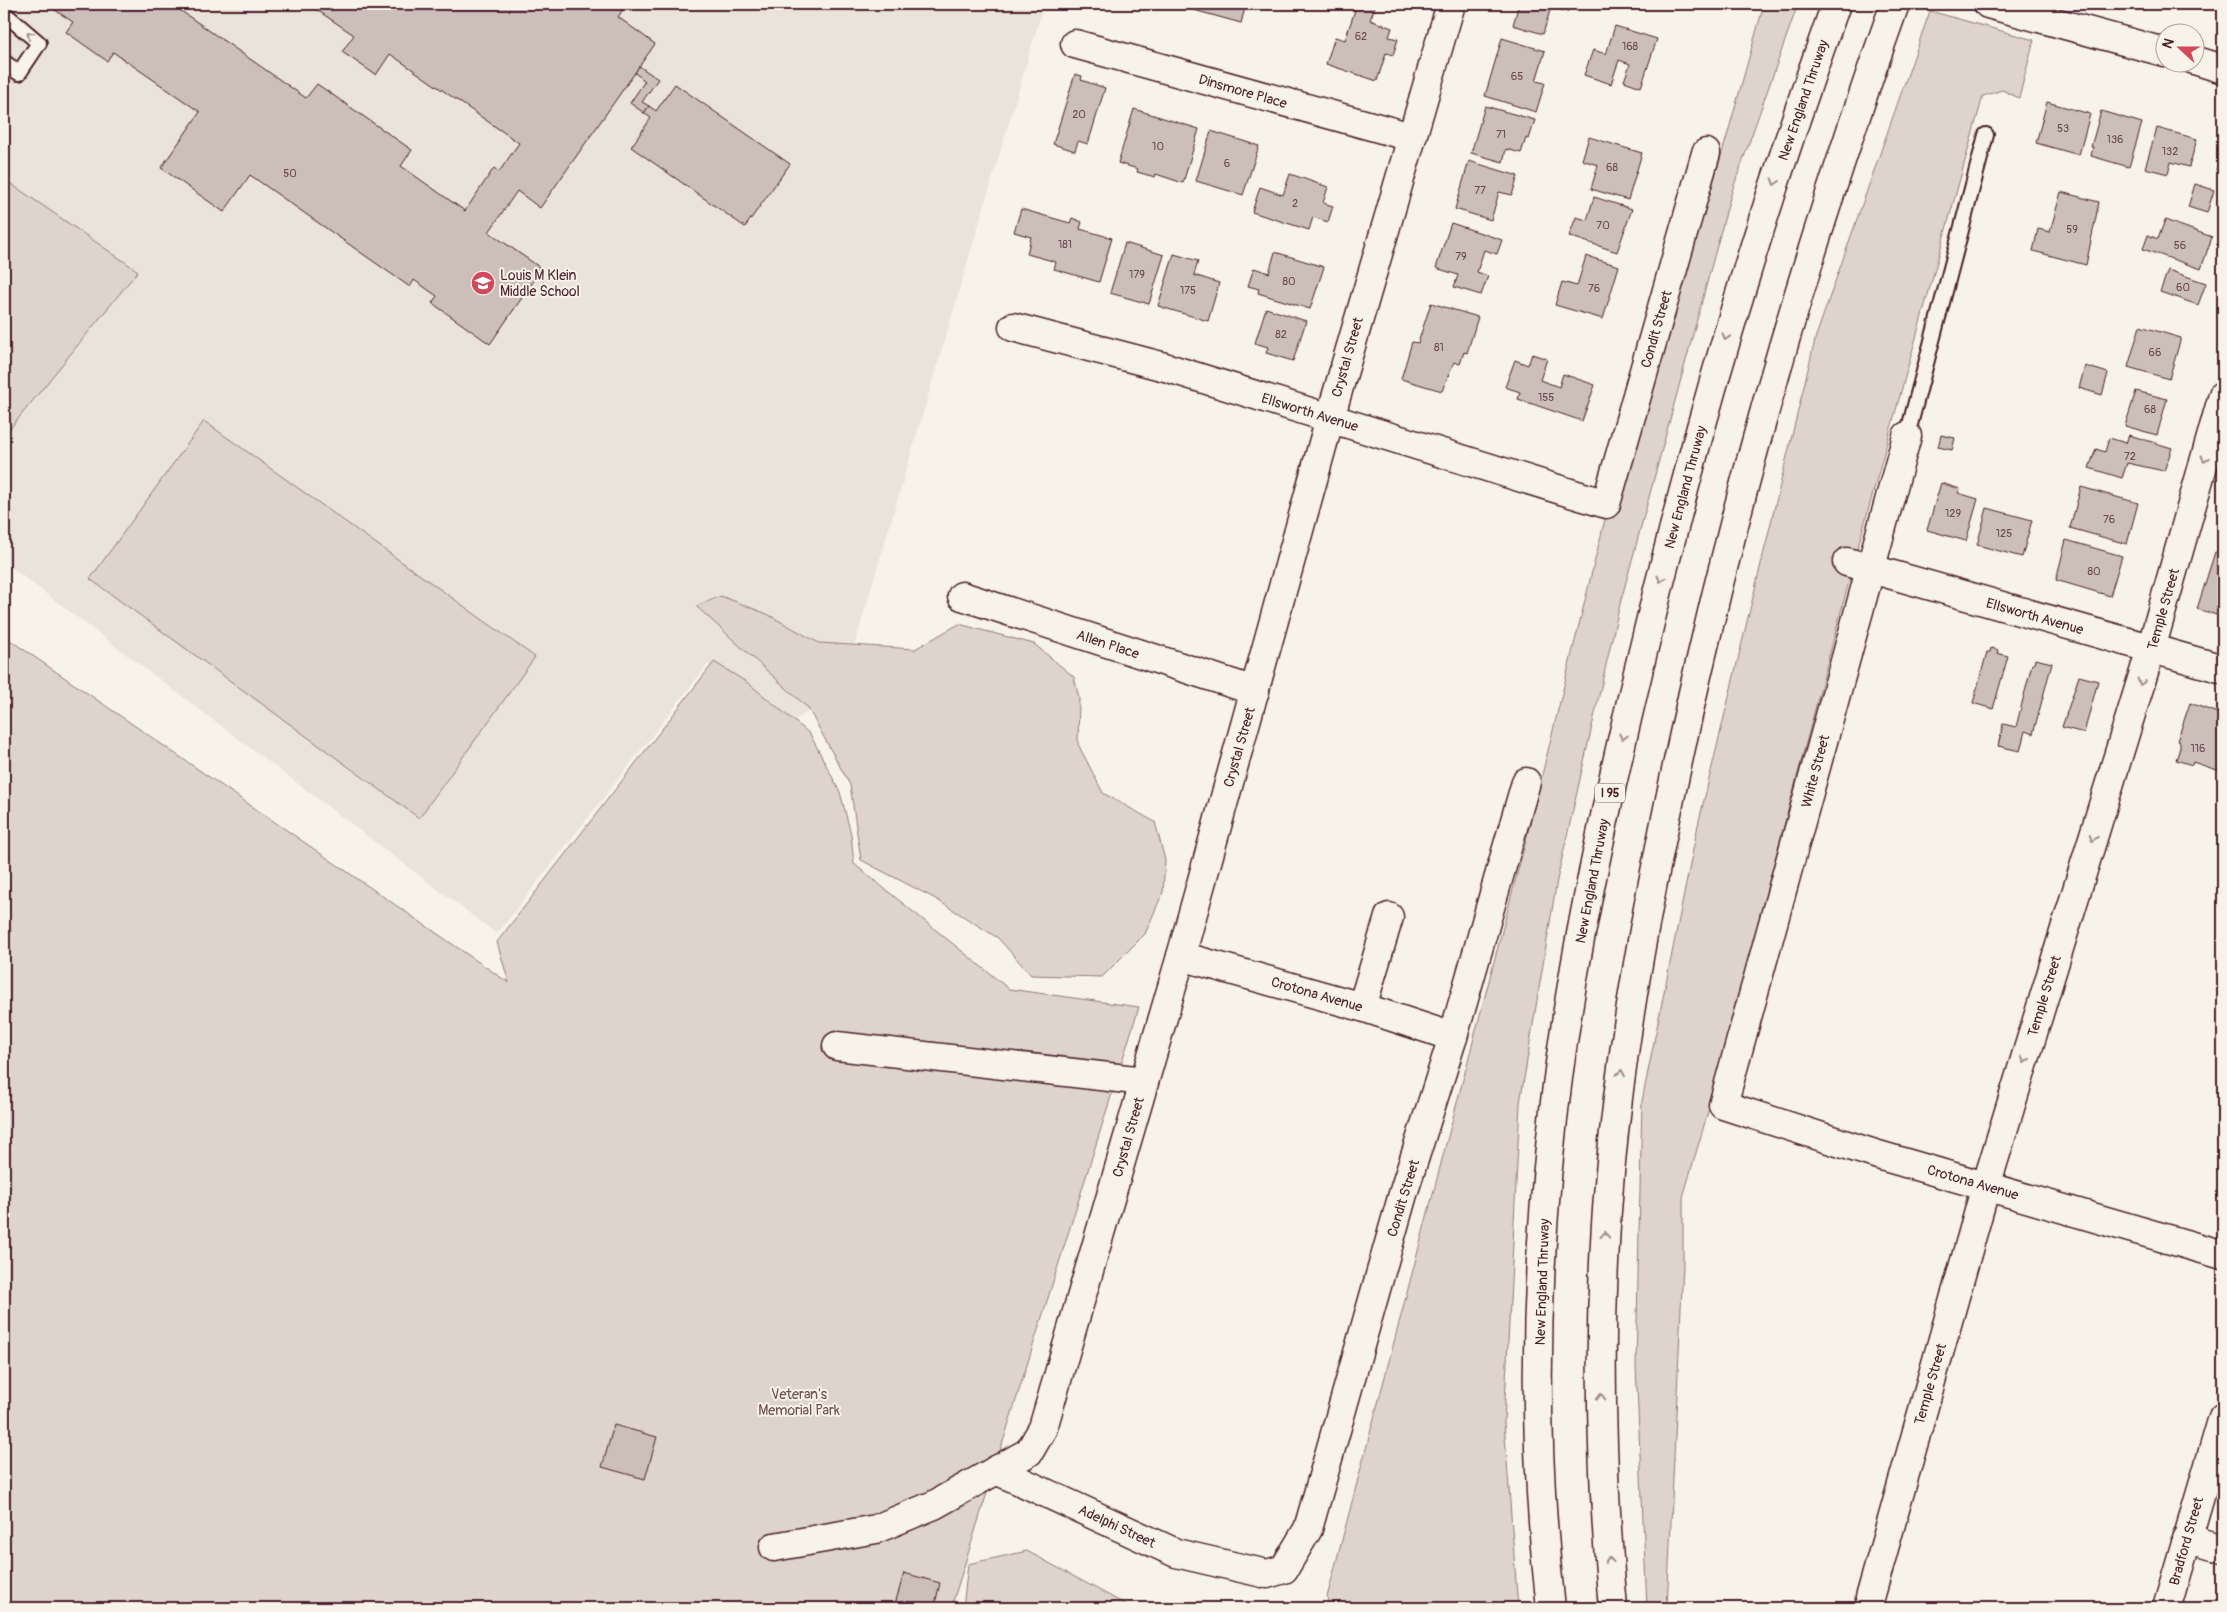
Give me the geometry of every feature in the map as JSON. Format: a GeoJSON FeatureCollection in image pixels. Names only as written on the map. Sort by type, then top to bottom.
{"type":"FeatureCollection","features":[{"type":"Feature","properties":{"kind":"main road","name":"Crystal Street"},"geometry":{"type":"LineString","coordinates":[[774,1547],[876,1529],[934,1504],[1029,1452],[1043,1428],[1181,956],[1330,418],[1451,4]]}},
{"type":"Feature","properties":{"kind":"main road","name":"New England Thruway"},"geometry":{"type":"LineString","coordinates":[[1551,1608],[1542,1499],[1539,1319],[1550,1139],[1576,963],[1631,699],[1701,427],[1752,253],[1836,4]]}},
{"type":"Feature","properties":{"kind":"main road"},"geometry":{"type":"LineString","coordinates":[[1613,1608],[1606,1534],[1602,1443],[1603,1269],[1610,1171],[1634,990],[1686,723],[1728,547],[1804,276],[1895,4]]}},
{"type":"Feature","properties":{"kind":"main road"},"geometry":{"type":"LineString","coordinates":[[1988,4],[2154,49]]}},
{"type":"Feature","properties":{"kind":"main road","name":"Dinsmore Place"},"geometry":{"type":"LineString","coordinates":[[1075,44],[1411,138]]}},
{"type":"Feature","properties":{"kind":"main road"},"geometry":{"type":"LineString","coordinates":[[2204,63],[2223,69]]}},
{"type":"Feature","properties":{"kind":"main road","name":"Condit Street"},"geometry":{"type":"LineString","coordinates":[[1606,504],[1706,153]]}},
{"type":"Feature","properties":{"kind":"main road","name":"Ellsworth Avenue"},"geometry":{"type":"LineString","coordinates":[[1013,326],[1165,367],[1606,504]]}},
{"type":"Feature","properties":{"kind":"main road","name":"Temple Street"},"geometry":{"type":"LineString","coordinates":[[1870,1598],[1986,1186],[2151,649],[2223,395]]}},
{"type":"Feature","properties":{"kind":"main road","name":"White Street"},"geometry":{"type":"LineString","coordinates":[[1724,1105],[1859,565],[1907,436]]}},
{"type":"Feature","properties":{"kind":"main road","name":"Ellsworth Avenue"},"geometry":{"type":"LineString","coordinates":[[1859,565],[2223,669]]}},
{"type":"Feature","properties":{"kind":"main road","name":"Allen Place"},"geometry":{"type":"LineString","coordinates":[[962,596],[1254,691]]}},
{"type":"Feature","properties":{"kind":"main road","name":"Condit Street"},"geometry":{"type":"LineString","coordinates":[[1242,1570],[1267,1574],[1284,1569],[1308,1529],[1403,1194],[1453,1036],[1526,782]]}},
{"type":"Feature","properties":{"kind":"main road"},"geometry":{"type":"LineString","coordinates":[[1362,1007],[1389,917]]}},
{"type":"Feature","properties":{"kind":"main road","name":"Crotona Avenue"},"geometry":{"type":"LineString","coordinates":[[1181,956],[1362,1007],[1453,1036]]}},
{"type":"Feature","properties":{"kind":"main road"},"geometry":{"type":"LineString","coordinates":[[838,1046],[1144,1082]]}},
{"type":"Feature","properties":{"kind":"main road","name":"Crotona Avenue"},"geometry":{"type":"LineString","coordinates":[[1724,1105],[1878,1155],[2223,1255]]}},
{"type":"Feature","properties":{"kind":"main road","name":"Bradford Street"},"geometry":{"type":"LineString","coordinates":[[2167,1608],[2223,1417]]}},
{"type":"Feature","properties":{"kind":"main road","name":"Adelphi Street"},"geometry":{"type":"LineString","coordinates":[[996,1470],[1176,1554],[1242,1570]]}},
{"type":"Feature","properties":{"kind":"main road"},"geometry":{"type":"LineString","coordinates":[[2186,1538],[2223,1549]]}},
{"type":"Feature","properties":{"kind":"lane"},"geometry":{"type":"LineString","coordinates":[[4,13],[39,43],[19,73],[4,62]]}},
{"type":"Feature","properties":{"kind":"lane"},"geometry":{"type":"LineString","coordinates":[[1907,436],[1986,135]]}},
{"type":"Feature","properties":{"kind":"shaded area","name":"Louis M Klein Middle School"},"geometry":{"type":"Polygon","coordinates":[[[4,4],[1044,4],[840,694],[794,720],[708,664],[497,934],[4,562],[4,4]]]}},
{"type":"Feature","properties":{"kind":"green space"},"geometry":{"type":"Polygon","coordinates":[[[1764,4],[1798,4],[1731,194],[1619,608],[1557,880],[1520,1103],[1504,1422],[1518,1608],[1330,1608],[1327,1597],[1526,840],[1606,515],[1616,504],[1727,136],[1764,4]]]}},
{"type":"Feature","properties":{"kind":"green space"},"geometry":{"type":"Polygon","coordinates":[[[1930,11],[2034,40],[2019,98],[2002,90],[1983,96],[1861,536],[1708,1112],[1683,1197],[1683,1265],[1667,1608],[1647,1608],[1636,1365],[1642,1101],[1698,825],[1816,336],[1930,11]]]}},
{"type":"Feature","properties":{"kind":"green space"},"geometry":{"type":"Polygon","coordinates":[[[4,179],[138,271],[4,436],[4,179]]]}},
{"type":"Feature","properties":{"kind":"green space"},"geometry":{"type":"Polygon","coordinates":[[[204,421],[535,657],[419,818],[90,579],[204,421]]]}},
{"type":"Feature","properties":{"kind":"green space"},"geometry":{"type":"Polygon","coordinates":[[[721,596],[767,614],[819,643],[915,649],[959,624],[1034,644],[1074,677],[1079,698],[1078,744],[1103,793],[1155,822],[1165,860],[1163,892],[1145,934],[1102,977],[1031,975],[998,938],[934,898],[861,860],[850,785],[808,708],[696,606],[721,596]]]}},
{"type":"Feature","properties":{"kind":"green space","name":"Veteran's Memorial Park"},"geometry":{"type":"Polygon","coordinates":[[[4,636],[509,983],[497,942],[714,662],[748,683],[810,734],[840,792],[851,834],[854,864],[1009,989],[1139,1007],[951,1608],[4,1608],[4,636]]]}},
{"type":"Feature","properties":{"kind":"green space"},"geometry":{"type":"Polygon","coordinates":[[[1027,1551],[1132,1608],[963,1608],[968,1564],[1027,1551]]]}},
{"type":"Feature","properties":{"kind":"building","name":"Louis M Klein Middle School"},"geometry":{"type":"Polygon","coordinates":[[[46,4],[171,4],[306,98],[317,84],[412,150],[401,166],[465,211],[494,168],[499,172],[519,143],[390,54],[376,75],[342,52],[354,35],[308,4],[617,4],[624,8],[618,17],[655,44],[540,208],[517,191],[489,232],[542,269],[490,344],[432,303],[437,296],[414,280],[410,287],[250,175],[224,212],[161,168],[200,112],[113,52],[107,61],[66,32],[73,22],[46,4]]]}},
{"type":"Feature","properties":{"kind":"building"},"geometry":{"type":"Polygon","coordinates":[[[1192,4],[1246,4],[1241,23],[1190,9],[1192,4]]]}},
{"type":"Feature","properties":{"kind":"building"},"geometry":{"type":"Polygon","coordinates":[[[1337,4],[1376,4],[1370,20],[1392,28],[1389,37],[1398,39],[1393,55],[1386,53],[1377,81],[1326,64],[1335,37],[1345,40],[1355,10],[1337,4]]]}},
{"type":"Feature","properties":{"kind":"building"},"geometry":{"type":"Polygon","coordinates":[[[1519,4],[1570,4],[1567,12],[1551,7],[1543,34],[1513,25],[1519,4]]]}},
{"type":"Feature","properties":{"kind":"building"},"geometry":{"type":"Polygon","coordinates":[[[1615,26],[1657,39],[1641,87],[1624,81],[1630,64],[1619,60],[1611,84],[1584,75],[1593,50],[1606,54],[1615,26]]]}},
{"type":"Feature","properties":{"kind":"building"},"geometry":{"type":"Polygon","coordinates":[[[1502,38],[1545,51],[1536,81],[1545,83],[1536,112],[1485,96],[1502,38]]]}},
{"type":"Feature","properties":{"kind":"building"},"geometry":{"type":"Polygon","coordinates":[[[639,66],[658,79],[642,102],[649,106],[644,113],[630,103],[645,81],[635,73],[639,66]]]}},
{"type":"Feature","properties":{"kind":"building"},"geometry":{"type":"Polygon","coordinates":[[[1075,74],[1082,76],[1081,80],[1105,88],[1088,144],[1078,141],[1075,151],[1053,144],[1075,74]]]}},
{"type":"Feature","properties":{"kind":"building"},"geometry":{"type":"Polygon","coordinates":[[[675,84],[790,164],[745,227],[631,147],[651,118],[644,113],[649,106],[656,111],[675,84]]]}},
{"type":"Feature","properties":{"kind":"building"},"geometry":{"type":"Polygon","coordinates":[[[2047,102],[2090,114],[2079,155],[2036,143],[2047,102]]]}},
{"type":"Feature","properties":{"kind":"building"},"geometry":{"type":"Polygon","coordinates":[[[1485,106],[1535,120],[1529,139],[1526,138],[1521,153],[1506,149],[1503,162],[1471,153],[1485,106]]]}},
{"type":"Feature","properties":{"kind":"building"},"geometry":{"type":"Polygon","coordinates":[[[1134,109],[1199,129],[1183,183],[1156,174],[1155,177],[1137,172],[1138,169],[1118,163],[1134,109]]]}},
{"type":"Feature","properties":{"kind":"building"},"geometry":{"type":"Polygon","coordinates":[[[2101,111],[2142,123],[2129,167],[2091,156],[2093,147],[2091,147],[2101,111]]]}},
{"type":"Feature","properties":{"kind":"building"},"geometry":{"type":"Polygon","coordinates":[[[2157,128],[2197,139],[2189,167],[2171,162],[2168,174],[2145,168],[2157,128]]]}},
{"type":"Feature","properties":{"kind":"building"},"geometry":{"type":"Polygon","coordinates":[[[1211,131],[1259,146],[1243,195],[1196,181],[1211,131]]]}},
{"type":"Feature","properties":{"kind":"building"},"geometry":{"type":"Polygon","coordinates":[[[1589,137],[1642,153],[1628,200],[1591,189],[1598,165],[1582,160],[1589,137]]]}},
{"type":"Feature","properties":{"kind":"building"},"geometry":{"type":"Polygon","coordinates":[[[2223,144],[2223,172],[2216,170],[2223,144]]]}},
{"type":"Feature","properties":{"kind":"building"},"geometry":{"type":"Polygon","coordinates":[[[1469,161],[1518,176],[1512,195],[1499,192],[1491,220],[1455,209],[1469,161]]]}},
{"type":"Feature","properties":{"kind":"building"},"geometry":{"type":"Polygon","coordinates":[[[1290,174],[1328,187],[1323,203],[1333,206],[1328,222],[1313,217],[1309,230],[1252,212],[1260,187],[1283,195],[1290,174]]]}},
{"type":"Feature","properties":{"kind":"building"},"geometry":{"type":"Polygon","coordinates":[[[2195,184],[2214,190],[2207,213],[2188,207],[2195,184]]]}},
{"type":"Feature","properties":{"kind":"building"},"geometry":{"type":"Polygon","coordinates":[[[2061,192],[2099,202],[2086,265],[2033,251],[2038,229],[2050,232],[2061,192]]]}},
{"type":"Feature","properties":{"kind":"building"},"geometry":{"type":"Polygon","coordinates":[[[1594,197],[1632,209],[1617,252],[1569,236],[1576,217],[1587,220],[1594,197]]]}},
{"type":"Feature","properties":{"kind":"building"},"geometry":{"type":"Polygon","coordinates":[[[1021,209],[1070,223],[1072,218],[1082,222],[1080,229],[1112,238],[1099,282],[1054,269],[1056,262],[1027,254],[1031,237],[1014,232],[1021,209]]]}},
{"type":"Feature","properties":{"kind":"building"},"geometry":{"type":"Polygon","coordinates":[[[2165,220],[2212,237],[2201,269],[2143,249],[2148,235],[2158,239],[2165,220]]]}},
{"type":"Feature","properties":{"kind":"building"},"geometry":{"type":"Polygon","coordinates":[[[1451,223],[1502,240],[1497,254],[1484,250],[1477,272],[1488,276],[1481,295],[1454,287],[1458,275],[1436,268],[1451,223]]]}},
{"type":"Feature","properties":{"kind":"building"},"geometry":{"type":"Polygon","coordinates":[[[1125,243],[1164,255],[1149,304],[1110,293],[1125,243]]]}},
{"type":"Feature","properties":{"kind":"building"},"geometry":{"type":"Polygon","coordinates":[[[1275,252],[1324,267],[1310,309],[1258,293],[1259,289],[1248,286],[1254,268],[1269,273],[1275,252]]]}},
{"type":"Feature","properties":{"kind":"building"},"geometry":{"type":"Polygon","coordinates":[[[1174,254],[1198,261],[1194,275],[1219,283],[1208,321],[1158,306],[1174,254]]]}},
{"type":"Feature","properties":{"kind":"building"},"geometry":{"type":"Polygon","coordinates":[[[1586,256],[1619,266],[1603,319],[1555,305],[1562,282],[1577,286],[1586,256]]]}},
{"type":"Feature","properties":{"kind":"building"},"geometry":{"type":"Polygon","coordinates":[[[2168,270],[2206,283],[2198,305],[2160,292],[2168,270]]]}},
{"type":"Feature","properties":{"kind":"building"},"geometry":{"type":"Polygon","coordinates":[[[1431,303],[1478,317],[1467,353],[1464,352],[1460,364],[1454,362],[1442,391],[1401,379],[1412,342],[1418,343],[1431,303]]]}},
{"type":"Feature","properties":{"kind":"building"},"geometry":{"type":"Polygon","coordinates":[[[1266,308],[1306,321],[1293,361],[1266,353],[1268,347],[1255,343],[1266,308]]]}},
{"type":"Feature","properties":{"kind":"building"},"geometry":{"type":"Polygon","coordinates":[[[2140,326],[2181,338],[2169,379],[2128,367],[2140,326]]]}},
{"type":"Feature","properties":{"kind":"building"},"geometry":{"type":"Polygon","coordinates":[[[1532,354],[1547,359],[1540,380],[1559,387],[1563,374],[1595,385],[1582,421],[1518,399],[1520,392],[1505,387],[1515,360],[1528,365],[1532,354]]]}},
{"type":"Feature","properties":{"kind":"building"},"geometry":{"type":"Polygon","coordinates":[[[2085,366],[2108,373],[2102,395],[2079,388],[2085,366]]]}},
{"type":"Feature","properties":{"kind":"building"},"geometry":{"type":"Polygon","coordinates":[[[2136,391],[2167,399],[2157,435],[2125,426],[2136,391]]]}},
{"type":"Feature","properties":{"kind":"building"},"geometry":{"type":"Polygon","coordinates":[[[1941,435],[1955,438],[1952,450],[1938,447],[1941,435]]]}},
{"type":"Feature","properties":{"kind":"building"},"geometry":{"type":"Polygon","coordinates":[[[2129,435],[2172,448],[2164,471],[2127,463],[2122,478],[2089,468],[2096,449],[2105,452],[2109,438],[2126,443],[2129,435]]]}},
{"type":"Feature","properties":{"kind":"building"},"geometry":{"type":"Polygon","coordinates":[[[1941,483],[1960,489],[1958,493],[1978,499],[1966,541],[1927,530],[1941,483]]]}},
{"type":"Feature","properties":{"kind":"building"},"geometry":{"type":"Polygon","coordinates":[[[2081,487],[2138,503],[2127,544],[2070,528],[2081,487]]]}},
{"type":"Feature","properties":{"kind":"building"},"geometry":{"type":"Polygon","coordinates":[[[1987,508],[2032,520],[2022,557],[1977,545],[1987,508]]]}},
{"type":"Feature","properties":{"kind":"building"},"geometry":{"type":"Polygon","coordinates":[[[2066,540],[2122,556],[2110,596],[2056,580],[2066,540]]]}},
{"type":"Feature","properties":{"kind":"building"},"geometry":{"type":"Polygon","coordinates":[[[2215,552],[2223,554],[2223,617],[2197,609],[2215,552]]]}},
{"type":"Feature","properties":{"kind":"building"},"geometry":{"type":"Polygon","coordinates":[[[1991,648],[1998,650],[1997,653],[2008,656],[1993,709],[1973,703],[1987,652],[1990,652],[1991,648]]]}},
{"type":"Feature","properties":{"kind":"building"},"geometry":{"type":"Polygon","coordinates":[[[2035,659],[2052,663],[2033,734],[2025,731],[2020,751],[1998,746],[2003,724],[2016,727],[2032,664],[2034,664],[2035,659]]]}},
{"type":"Feature","properties":{"kind":"building"},"geometry":{"type":"Polygon","coordinates":[[[2079,676],[2098,681],[2084,733],[2062,727],[2079,676]]]}},
{"type":"Feature","properties":{"kind":"building"},"geometry":{"type":"Polygon","coordinates":[[[2190,703],[2223,715],[2223,772],[2193,762],[2192,765],[2176,760],[2180,748],[2180,742],[2177,741],[2190,703]]]}},
{"type":"Feature","properties":{"kind":"building"},"geometry":{"type":"Polygon","coordinates":[[[614,1425],[657,1437],[645,1479],[602,1467],[614,1425]]]}},
{"type":"Feature","properties":{"kind":"building"},"geometry":{"type":"Polygon","coordinates":[[[904,1573],[940,1583],[934,1608],[911,1608],[895,1604],[904,1573]]]}},
{"type":"Feature","properties":{"kind":"place","name":"Louis M Klein Middle School"},"geometry":{"type":"Point","coordinates":[483,283]}}]}
